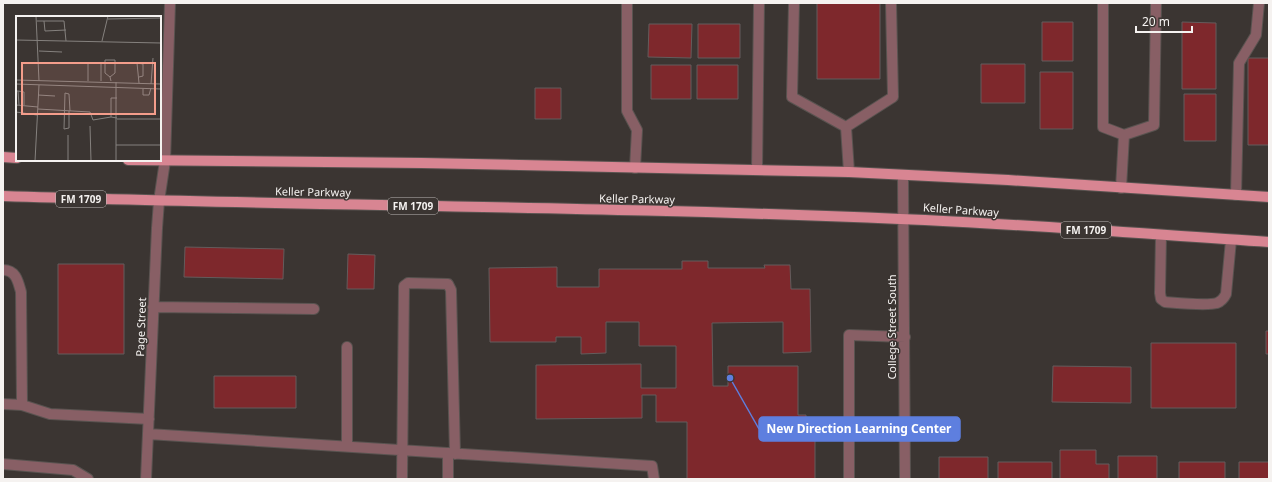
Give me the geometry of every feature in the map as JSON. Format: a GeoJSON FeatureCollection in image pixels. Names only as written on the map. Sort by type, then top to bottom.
{"type":"FeatureCollection","features":[{"type":"Feature","properties":{"kind":"main road"},"geometry":{"type":"LineString","coordinates":[[3,157],[16,158]]}},
{"type":"Feature","properties":{"kind":"main road"},"geometry":{"type":"LineString","coordinates":[[161,161],[422,163],[849,172],[903,176],[1008,180],[1269,197]]}},
{"type":"Feature","properties":{"kind":"main road","name":"Keller Parkway"},"geometry":{"type":"LineString","coordinates":[[3,196],[159,201],[691,212],[904,219],[1269,242]]}},
{"type":"Feature","properties":{"kind":"street","name":"Page Street"},"geometry":{"type":"LineString","coordinates":[[146,479],[159,201],[165,161],[170,3]]}},
{"type":"Feature","properties":{"kind":"street"},"geometry":{"type":"LineString","coordinates":[[627,3],[627,111],[636,130],[635,168]]}},
{"type":"Feature","properties":{"kind":"street"},"geometry":{"type":"LineString","coordinates":[[758,170],[759,3]]}},
{"type":"Feature","properties":{"kind":"street"},"geometry":{"type":"LineString","coordinates":[[794,3],[792,97],[846,127]]}},
{"type":"Feature","properties":{"kind":"street"},"geometry":{"type":"LineString","coordinates":[[846,127],[892,97],[891,3]]}},
{"type":"Feature","properties":{"kind":"street"},"geometry":{"type":"LineString","coordinates":[[1103,3],[1103,127],[1124,135],[1154,125],[1156,3]]}},
{"type":"Feature","properties":{"kind":"street"},"geometry":{"type":"LineString","coordinates":[[1236,195],[1239,63],[1256,35],[1259,3]]}},
{"type":"Feature","properties":{"kind":"street"},"geometry":{"type":"LineString","coordinates":[[846,127],[849,172]]}},
{"type":"Feature","properties":{"kind":"street"},"geometry":{"type":"LineString","coordinates":[[1121,188],[1124,135]]}},
{"type":"Feature","properties":{"kind":"street","name":"College Street South"},"geometry":{"type":"LineString","coordinates":[[903,176],[905,479]]}},
{"type":"Feature","properties":{"kind":"street"},"geometry":{"type":"LineString","coordinates":[[1161,235],[1160,294],[1161,299],[1165,302],[1211,304],[1224,299],[1226,294],[1231,240]]}},
{"type":"Feature","properties":{"kind":"street"},"geometry":{"type":"LineString","coordinates":[[3,270],[9,270],[16,276],[21,292],[22,405]]}},
{"type":"Feature","properties":{"kind":"street"},"geometry":{"type":"LineString","coordinates":[[402,479],[404,286],[408,283],[448,284],[451,290],[452,453],[448,479]]}},
{"type":"Feature","properties":{"kind":"street"},"geometry":{"type":"LineString","coordinates":[[153,307],[314,309]]}},
{"type":"Feature","properties":{"kind":"street"},"geometry":{"type":"LineString","coordinates":[[849,479],[849,335],[905,337]]}},
{"type":"Feature","properties":{"kind":"street"},"geometry":{"type":"LineString","coordinates":[[346,446],[347,347]]}},
{"type":"Feature","properties":{"kind":"street"},"geometry":{"type":"LineString","coordinates":[[3,404],[22,405],[50,414],[149,419]]}},
{"type":"Feature","properties":{"kind":"street"},"geometry":{"type":"LineString","coordinates":[[148,434],[652,466],[654,479]]}},
{"type":"Feature","properties":{"kind":"street"},"geometry":{"type":"LineString","coordinates":[[3,464],[73,470],[88,479]]}},
{"type":"Feature","properties":{"kind":"building"},"geometry":{"type":"Polygon","coordinates":[[[817,3],[880,3],[880,79],[817,79],[817,3]]]}},
{"type":"Feature","properties":{"kind":"building"},"geometry":{"type":"Polygon","coordinates":[[[1042,22],[1073,22],[1073,61],[1042,61],[1042,22]]]}},
{"type":"Feature","properties":{"kind":"building"},"geometry":{"type":"Polygon","coordinates":[[[1182,22],[1216,23],[1216,89],[1182,89],[1182,22]]]}},
{"type":"Feature","properties":{"kind":"building"},"geometry":{"type":"Polygon","coordinates":[[[649,24],[692,24],[691,58],[648,57],[649,24]]]}},
{"type":"Feature","properties":{"kind":"building"},"geometry":{"type":"Polygon","coordinates":[[[698,24],[740,24],[740,58],[698,58],[698,24]]]}},
{"type":"Feature","properties":{"kind":"building"},"geometry":{"type":"Polygon","coordinates":[[[1248,58],[1269,58],[1269,145],[1248,145],[1248,58]]]}},
{"type":"Feature","properties":{"kind":"building"},"geometry":{"type":"Polygon","coordinates":[[[981,64],[1025,64],[1025,103],[981,103],[981,64]]]}},
{"type":"Feature","properties":{"kind":"building"},"geometry":{"type":"Polygon","coordinates":[[[651,65],[691,65],[691,99],[651,99],[651,65]]]}},
{"type":"Feature","properties":{"kind":"building"},"geometry":{"type":"Polygon","coordinates":[[[697,65],[738,65],[738,99],[697,99],[697,65]]]}},
{"type":"Feature","properties":{"kind":"building"},"geometry":{"type":"Polygon","coordinates":[[[1040,72],[1073,72],[1073,129],[1040,129],[1040,72]]]}},
{"type":"Feature","properties":{"kind":"building"},"geometry":{"type":"Polygon","coordinates":[[[535,88],[561,88],[561,119],[535,119],[535,88]]]}},
{"type":"Feature","properties":{"kind":"building"},"geometry":{"type":"Polygon","coordinates":[[[1184,94],[1216,94],[1216,141],[1184,141],[1184,94]]]}},
{"type":"Feature","properties":{"kind":"building"},"geometry":{"type":"Polygon","coordinates":[[[185,247],[284,249],[283,279],[184,277],[185,247]]]}},
{"type":"Feature","properties":{"kind":"building"},"geometry":{"type":"Polygon","coordinates":[[[348,254],[375,255],[374,289],[347,289],[348,254]]]}},
{"type":"Feature","properties":{"kind":"building"},"geometry":{"type":"Polygon","coordinates":[[[682,261],[708,261],[708,268],[765,268],[764,265],[790,265],[791,289],[810,289],[811,352],[783,353],[783,322],[712,323],[713,386],[728,386],[728,366],[798,366],[798,415],[806,415],[806,440],[815,440],[815,479],[687,479],[687,422],[656,422],[656,395],[642,395],[642,418],[536,419],[536,365],[641,364],[641,388],[676,388],[676,346],[639,346],[639,322],[606,322],[606,353],[581,354],[581,337],[556,337],[556,342],[490,342],[489,268],[557,267],[557,287],[599,287],[599,269],[682,269],[682,261]]]}},
{"type":"Feature","properties":{"kind":"building"},"geometry":{"type":"Polygon","coordinates":[[[58,264],[124,264],[124,354],[58,354],[58,264]]]}},
{"type":"Feature","properties":{"kind":"building"},"geometry":{"type":"Polygon","coordinates":[[[1266,331],[1269,331],[1269,354],[1266,354],[1266,331]]]}},
{"type":"Feature","properties":{"kind":"building"},"geometry":{"type":"Polygon","coordinates":[[[1151,343],[1236,343],[1236,408],[1151,408],[1151,343]]]}},
{"type":"Feature","properties":{"kind":"building"},"geometry":{"type":"Polygon","coordinates":[[[1053,366],[1131,367],[1131,403],[1052,402],[1053,366]]]}},
{"type":"Feature","properties":{"kind":"building"},"geometry":{"type":"Polygon","coordinates":[[[214,376],[296,376],[296,408],[214,408],[214,376]]]}},
{"type":"Feature","properties":{"kind":"building"},"geometry":{"type":"Polygon","coordinates":[[[1060,450],[1096,450],[1096,464],[1109,464],[1109,479],[1060,479],[1060,450]]]}},
{"type":"Feature","properties":{"kind":"building"},"geometry":{"type":"Polygon","coordinates":[[[1118,456],[1157,456],[1157,479],[1118,479],[1118,456]]]}},
{"type":"Feature","properties":{"kind":"building"},"geometry":{"type":"Polygon","coordinates":[[[939,457],[988,457],[988,479],[939,479],[939,457]]]}},
{"type":"Feature","properties":{"kind":"building"},"geometry":{"type":"Polygon","coordinates":[[[998,462],[1052,462],[1052,479],[998,479],[998,462]]]}},
{"type":"Feature","properties":{"kind":"building"},"geometry":{"type":"Polygon","coordinates":[[[1179,462],[1225,462],[1225,479],[1179,479],[1179,462]]]}},
{"type":"Feature","properties":{"kind":"building"},"geometry":{"type":"Polygon","coordinates":[[[1239,462],[1269,462],[1269,479],[1239,479],[1239,462]]]}},
{"type":"Feature","properties":{"kind":"place","name":"New Direction Learning Center"},"geometry":{"type":"Point","coordinates":[730,378]}}]}
